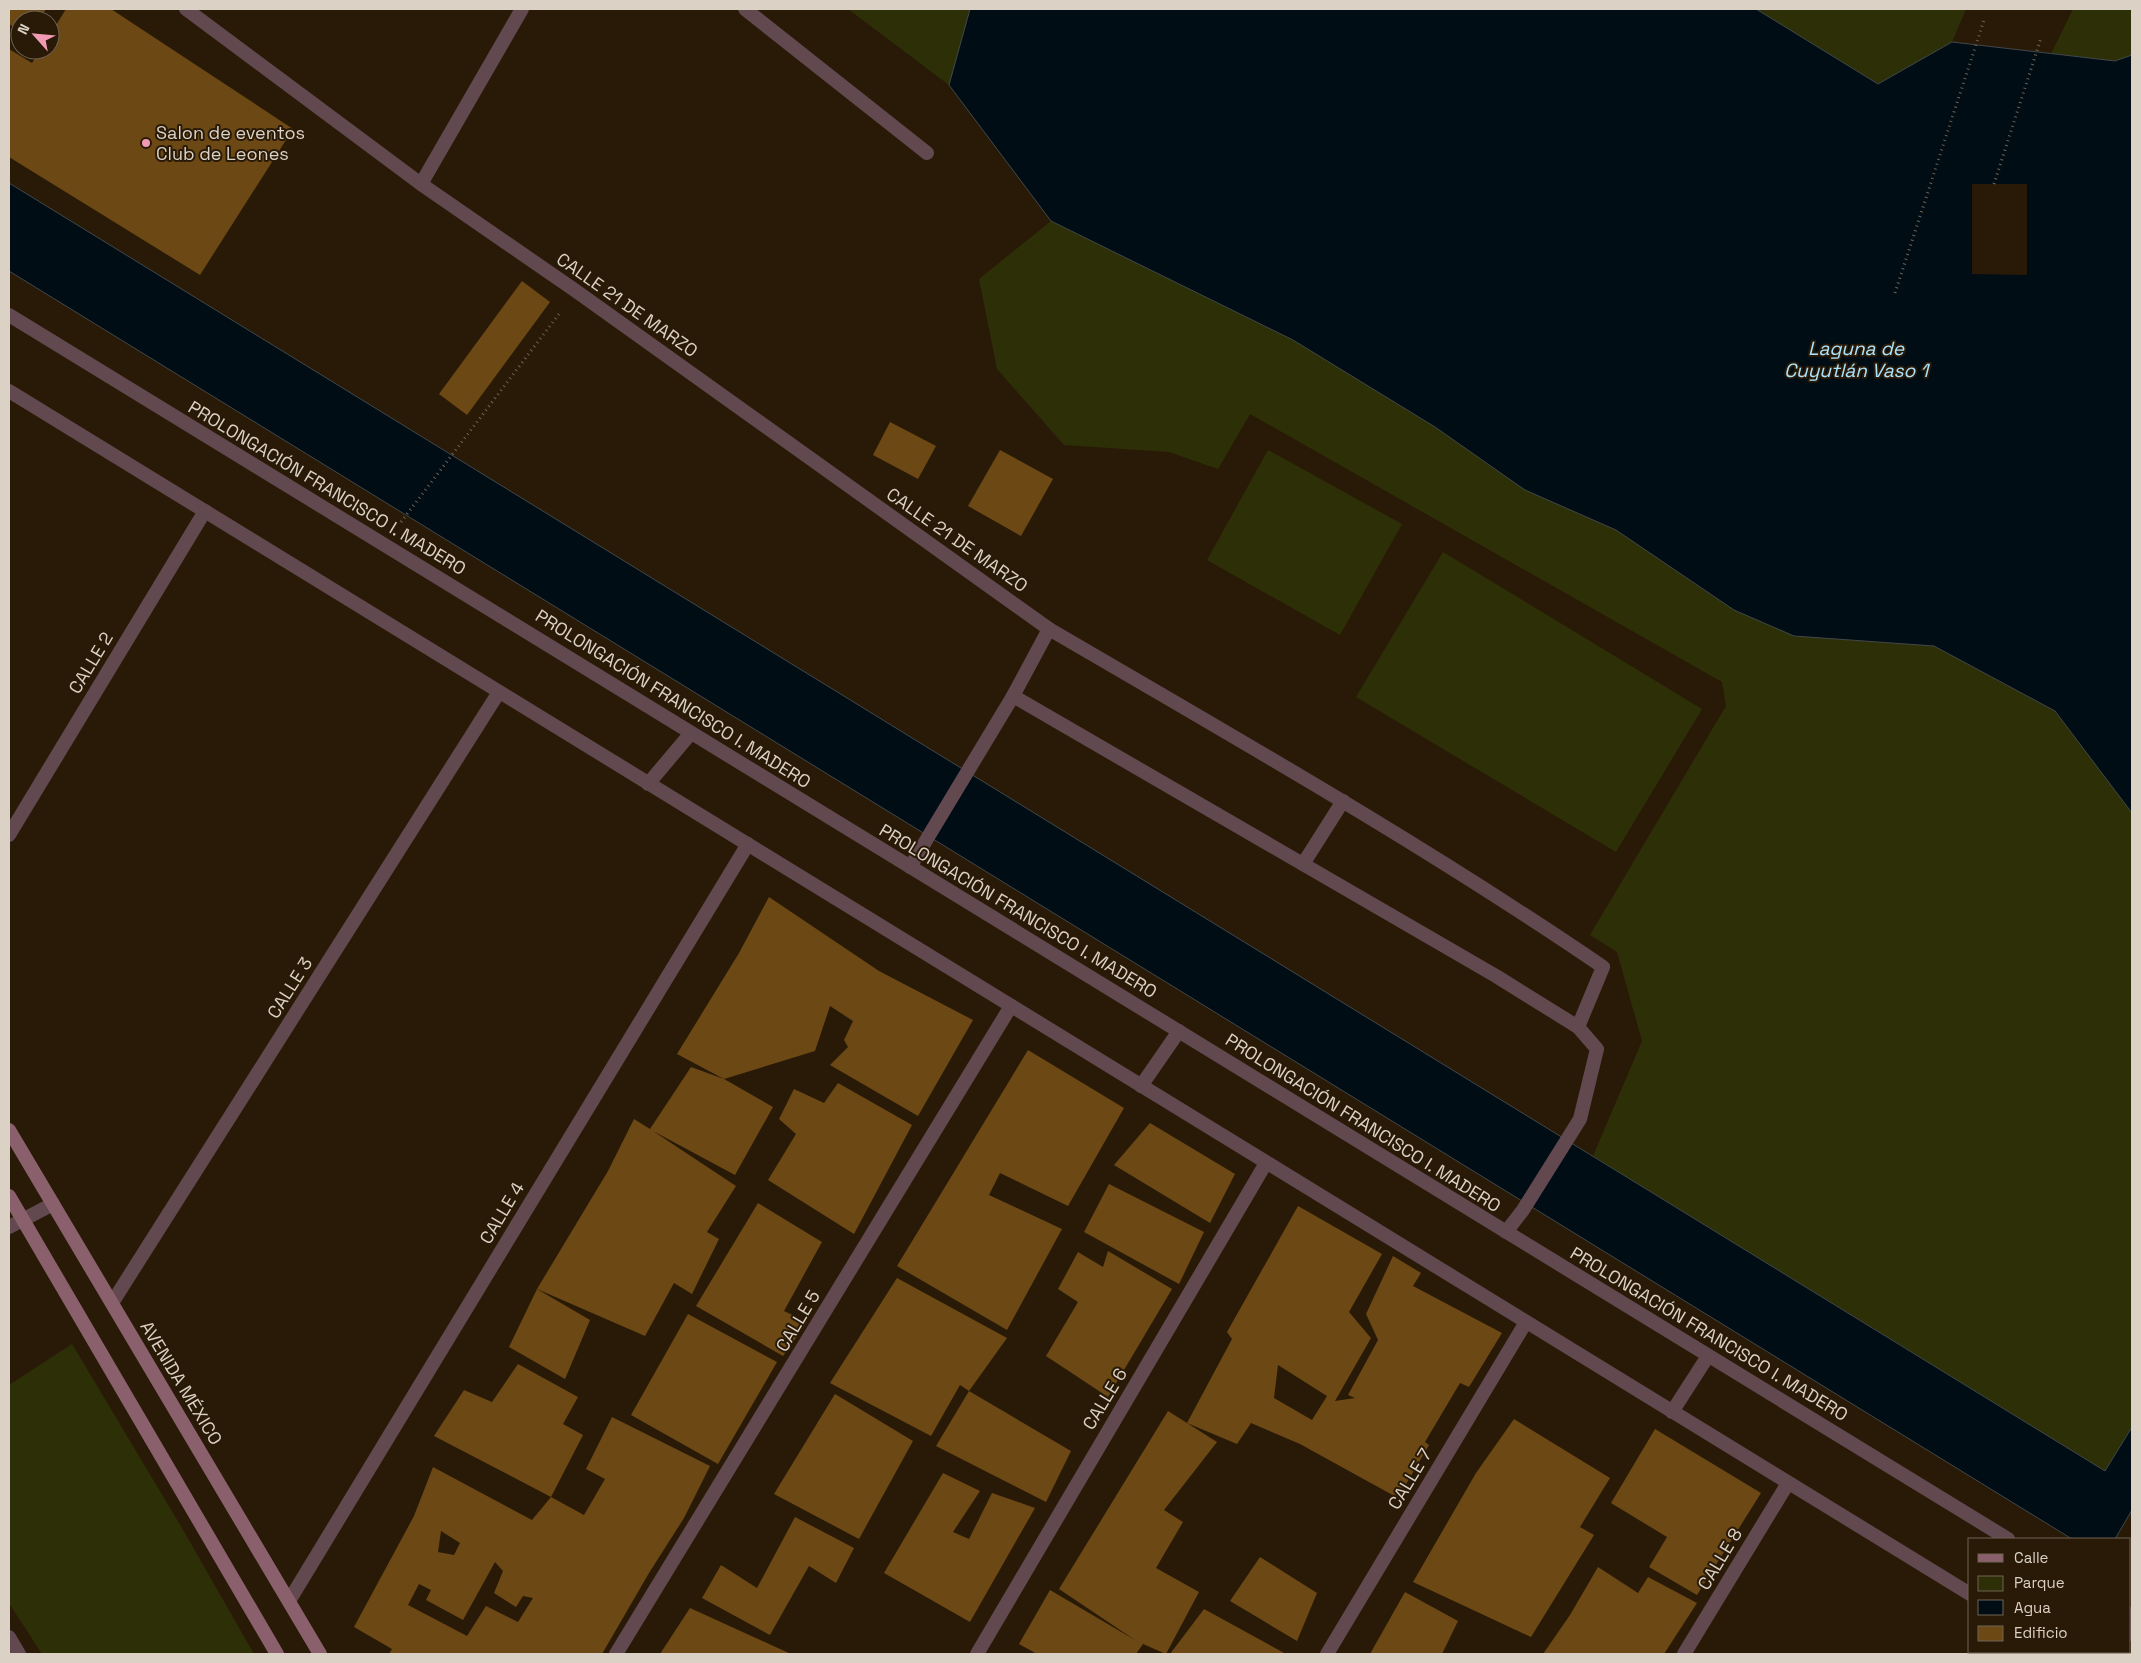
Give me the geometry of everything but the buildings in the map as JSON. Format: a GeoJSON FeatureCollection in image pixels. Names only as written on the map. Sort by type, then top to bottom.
{"type":"FeatureCollection","features":[{"type":"Feature","properties":{"kind":"main road","name":"AVENIDA MÉXICO"},"geometry":{"type":"LineString","coordinates":[[9,1130],[320,1654]]}},
{"type":"Feature","properties":{"kind":"main road"},"geometry":{"type":"LineString","coordinates":[[9,1196],[277,1654]]}},
{"type":"Feature","properties":{"kind":"street","name":"CALLE 21 DE MARZO"},"geometry":{"type":"LineString","coordinates":[[186,9],[421,184],[576,291],[1049,629],[1343,801],[1525,913],[1603,966],[1578,1027]]}},
{"type":"Feature","properties":{"kind":"street"},"geometry":{"type":"LineString","coordinates":[[421,184],[522,9]]}},
{"type":"Feature","properties":{"kind":"street"},"geometry":{"type":"LineString","coordinates":[[745,9],[927,153]]}},
{"type":"Feature","properties":{"kind":"street","name":"PROLONGACIÓN FRANCISCO I. MADERO"},"geometry":{"type":"LineString","coordinates":[[9,315],[2006,1538]]}},
{"type":"Feature","properties":{"kind":"street"},"geometry":{"type":"LineString","coordinates":[[9,391],[1968,1593]]}},
{"type":"Feature","properties":{"kind":"street","name":"CALLE 2"},"geometry":{"type":"LineString","coordinates":[[9,835],[205,511]]}},
{"type":"Feature","properties":{"kind":"street"},"geometry":{"type":"LineString","coordinates":[[910,867],[1013,696],[1049,629]]}},
{"type":"Feature","properties":{"kind":"street","name":"CALLE 3"},"geometry":{"type":"LineString","coordinates":[[112,1304],[499,692]]}},
{"type":"Feature","properties":{"kind":"street"},"geometry":{"type":"LineString","coordinates":[[1013,696],[1496,976],[1578,1027],[1596,1049],[1580,1119],[1523,1210],[1506,1232]]}},
{"type":"Feature","properties":{"kind":"street"},"geometry":{"type":"LineString","coordinates":[[648,784],[691,733]]}},
{"type":"Feature","properties":{"kind":"street"},"geometry":{"type":"LineString","coordinates":[[1304,864],[1343,801]]}},
{"type":"Feature","properties":{"kind":"street","name":"CALLE 4"},"geometry":{"type":"LineString","coordinates":[[289,1601],[748,844]]}},
{"type":"Feature","properties":{"kind":"street","name":"CALLE 5"},"geometry":{"type":"LineString","coordinates":[[616,1654],[1011,1006]]}},
{"type":"Feature","properties":{"kind":"street"},"geometry":{"type":"LineString","coordinates":[[1141,1086],[1179,1031]]}},
{"type":"Feature","properties":{"kind":"street","name":"CALLE 6"},"geometry":{"type":"LineString","coordinates":[[976,1654],[1266,1163]]}},
{"type":"Feature","properties":{"kind":"street"},"geometry":{"type":"LineString","coordinates":[[9,1228],[22,1219],[53,1204]]}},
{"type":"Feature","properties":{"kind":"street","name":"CALLE 7"},"geometry":{"type":"LineString","coordinates":[[1326,1654],[1526,1322]]}},
{"type":"Feature","properties":{"kind":"street"},"geometry":{"type":"LineString","coordinates":[[1672,1412],[1708,1356]]}},
{"type":"Feature","properties":{"kind":"street","name":"CALLE 8"},"geometry":{"type":"LineString","coordinates":[[1684,1654],[1788,1483]]}},
{"type":"Feature","properties":{"kind":"street"},"geometry":{"type":"LineString","coordinates":[[9,1637],[19,1654]]}},
{"type":"Feature","properties":{"kind":"street"},"geometry":{"type":"LineString","coordinates":[[2061,1653],[2067,1654]]}},
{"type":"Feature","properties":{"kind":"path"},"geometry":{"type":"LineString","coordinates":[[1895,293],[1984,20]]}},
{"type":"Feature","properties":{"kind":"path"},"geometry":{"type":"LineString","coordinates":[[1994,184],[2041,38]]}},
{"type":"Feature","properties":{"kind":"path"},"geometry":{"type":"LineString","coordinates":[[399,525],[576,291]]}},
{"type":"Feature","properties":{"kind":"green space"},"geometry":{"type":"Polygon","coordinates":[[[848,9],[970,9],[949,85],[848,9]]]}},
{"type":"Feature","properties":{"kind":"green space"},"geometry":{"type":"Polygon","coordinates":[[[1756,9],[1966,9],[1952,42],[1878,84],[1756,9]]]}},
{"type":"Feature","properties":{"kind":"green space"},"geometry":{"type":"Polygon","coordinates":[[[2073,9],[2132,9],[2132,55],[2116,61],[2051,54],[2073,9]]]}},
{"type":"Feature","properties":{"kind":"green space"},"geometry":{"type":"Polygon","coordinates":[[[1051,221],[1293,340],[1435,427],[1525,490],[1616,530],[1734,610],[1794,636],[1934,646],[2055,711],[2132,813],[2132,1427],[2105,1471],[1593,1156],[1642,1041],[1617,952],[1590,935],[1726,706],[1722,682],[1250,414],[1218,469],[1169,452],[1064,445],[997,369],[979,279],[1051,221]]]}},
{"type":"Feature","properties":{"kind":"green space"},"geometry":{"type":"Polygon","coordinates":[[[1268,450],[1402,524],[1340,635],[1207,560],[1268,450]]]}},
{"type":"Feature","properties":{"kind":"green space"},"geometry":{"type":"Polygon","coordinates":[[[1443,552],[1702,709],[1616,852],[1356,697],[1443,552]]]}},
{"type":"Feature","properties":{"kind":"green space"},"geometry":{"type":"Polygon","coordinates":[[[72,1344],[182,1528],[254,1654],[42,1654],[9,1603],[9,1385],[72,1344]]]}},
{"type":"Feature","properties":{"kind":"water","name":"Laguna de Cuyutlán Vaso 1"},"geometry":{"type":"Polygon","coordinates":[[[970,9],[1756,9],[1878,84],[1952,42],[2115,61],[2132,55],[2132,813],[2055,711],[1934,646],[1794,636],[1734,610],[1616,530],[1525,490],[1435,427],[1293,340],[1051,221],[949,85],[970,9]]]}},
{"type":"Feature","properties":{"kind":"water"},"geometry":{"type":"Polygon","coordinates":[[[9,183],[2105,1471],[2132,1427],[2132,1510],[2116,1538],[2070,1538],[9,271],[9,183]]]}},
{"type":"Feature","properties":{"kind":"pier"},"geometry":{"type":"Polygon","coordinates":[[[1972,184],[2027,184],[2027,275],[1972,274],[1972,184]]]}},
{"type":"Feature","properties":{"kind":"place","name":"Salon de eventos Club de Leones"},"geometry":{"type":"Point","coordinates":[146,143]}}]}
